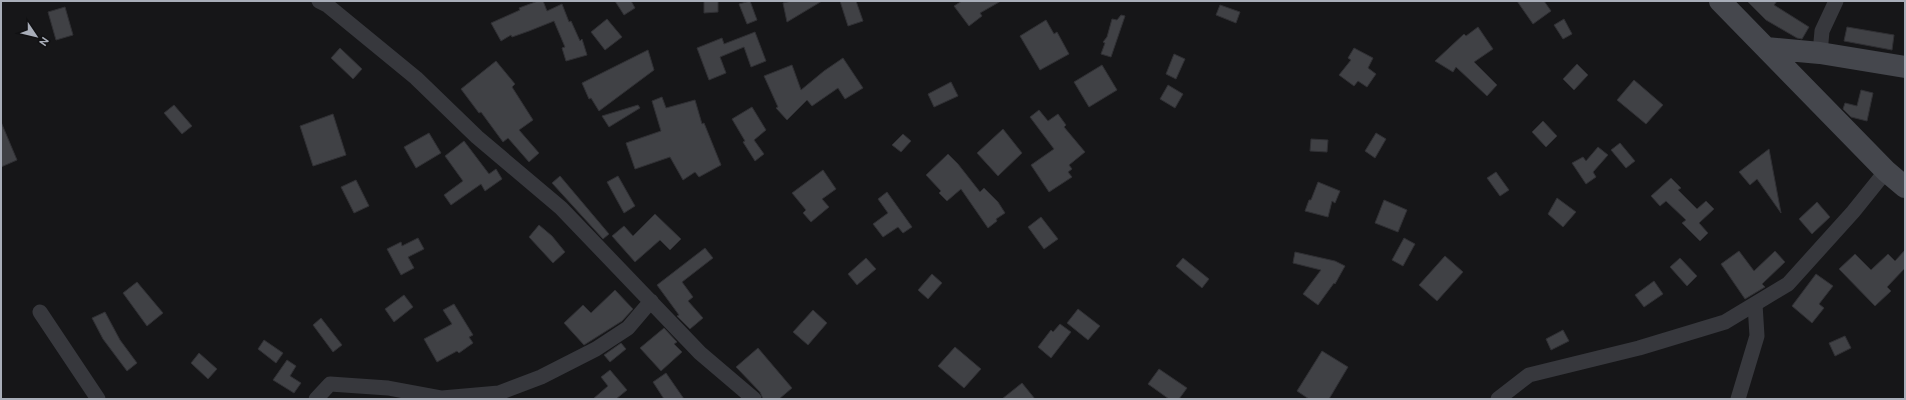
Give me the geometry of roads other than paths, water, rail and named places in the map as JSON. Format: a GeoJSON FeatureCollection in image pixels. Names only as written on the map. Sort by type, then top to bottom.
{"type":"FeatureCollection","features":[{"type":"Feature","properties":{"kind":"street"},"geometry":{"type":"LineString","coordinates":[[318,1],[327,5],[416,78],[477,137],[561,208],[700,352],[754,399]]}},
{"type":"Feature","properties":{"kind":"street"},"geometry":{"type":"LineString","coordinates":[[1720,1],[1886,171],[1905,187]]}},
{"type":"Feature","properties":{"kind":"street"},"geometry":{"type":"LineString","coordinates":[[1820,53],[1822,30],[1836,1]]}},
{"type":"Feature","properties":{"kind":"street"},"geometry":{"type":"LineString","coordinates":[[1766,48],[1820,53],[1905,67]]}},
{"type":"Feature","properties":{"kind":"street"},"geometry":{"type":"LineString","coordinates":[[1498,399],[1529,375],[1639,348],[1725,322],[1788,284],[1853,212],[1886,171]]}},
{"type":"Feature","properties":{"kind":"street"},"geometry":{"type":"LineString","coordinates":[[316,399],[330,384],[388,388],[442,398],[499,393],[541,377],[596,349],[628,328],[651,301]]}},
{"type":"Feature","properties":{"kind":"street"},"geometry":{"type":"LineString","coordinates":[[1738,399],[1757,336],[1755,304]]}},
{"type":"Feature","properties":{"kind":"street"},"geometry":{"type":"LineString","coordinates":[[40,312],[98,399]]}}]}
